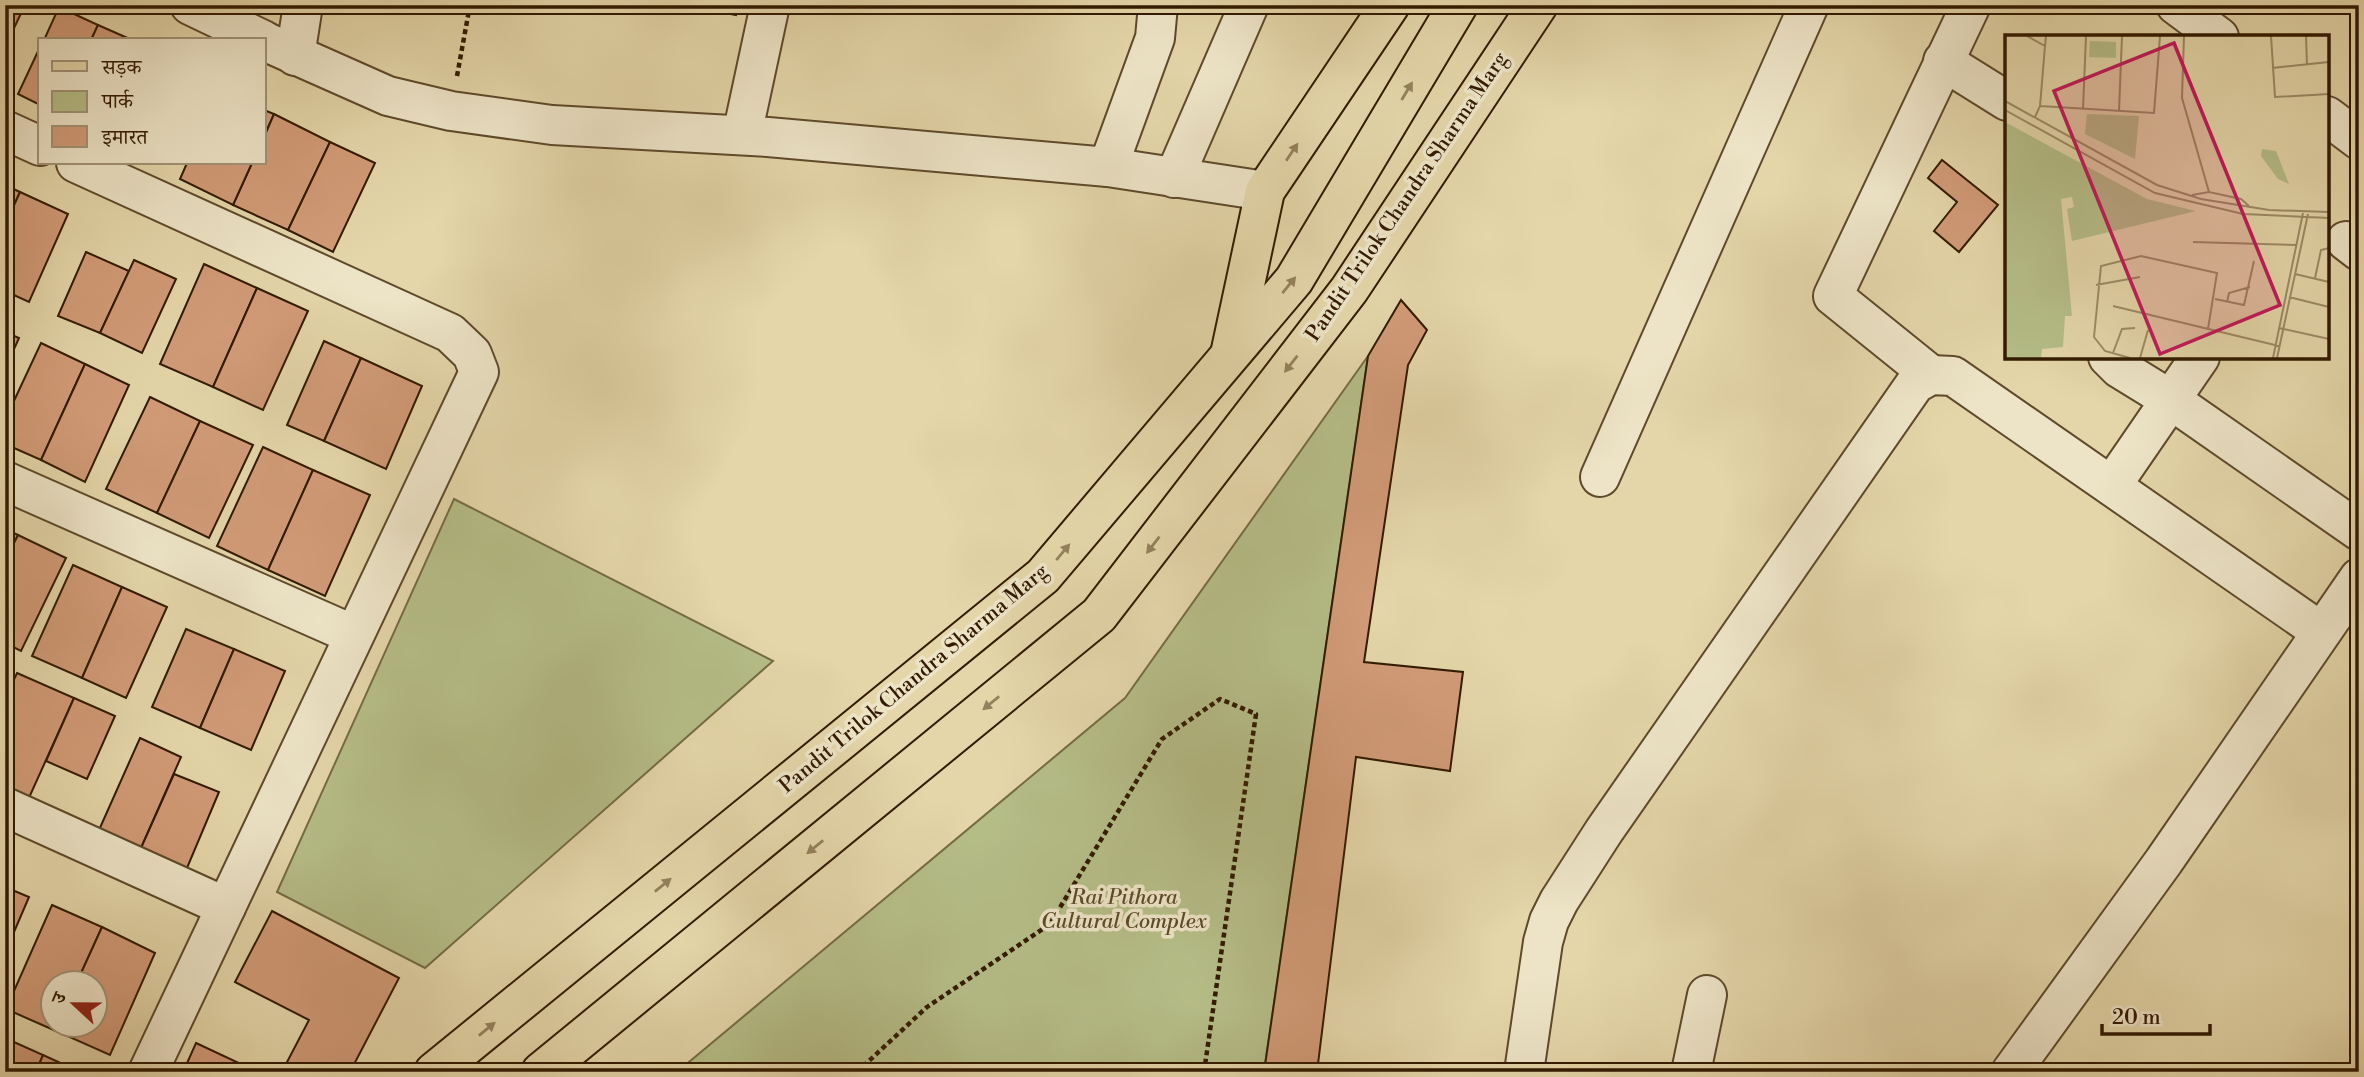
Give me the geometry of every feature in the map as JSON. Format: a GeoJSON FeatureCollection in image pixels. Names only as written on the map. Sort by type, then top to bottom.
{"type":"FeatureCollection","features":[{"type":"Feature","properties":{"kind":"main road"},"geometry":{"type":"LineString","coordinates":[[1229,356],[1265,191],[1390,5]]}},
{"type":"Feature","properties":{"kind":"main road","name":"Pandit Trilok Chandra Sharma Marg"},"geometry":{"type":"LineString","coordinates":[[434,1072],[1043,576],[1294,280],[1458,5]]}},
{"type":"Feature","properties":{"kind":"main road","name":"Pandit Trilok Chandra Sharma Marg"},"geometry":{"type":"LineString","coordinates":[[541,1072],[1099,615],[1349,290],[1538,5]]}},
{"type":"Feature","properties":{"kind":"street"},"geometry":{"type":"LineString","coordinates":[[190,5],[258,38]]}},
{"type":"Feature","properties":{"kind":"street"},"geometry":{"type":"LineString","coordinates":[[303,5],[274,46],[388,96],[451,111],[552,125],[742,135],[1108,167],[1265,191]]}},
{"type":"Feature","properties":{"kind":"street"},"geometry":{"type":"LineString","coordinates":[[742,135],[770,5]]}},
{"type":"Feature","properties":{"kind":"street"},"geometry":{"type":"LineString","coordinates":[[1108,167],[1155,38],[1157,5]]}},
{"type":"Feature","properties":{"kind":"street"},"geometry":{"type":"LineString","coordinates":[[1174,178],[1249,5]]}},
{"type":"Feature","properties":{"kind":"street"},"geometry":{"type":"LineString","coordinates":[[1600,477],[1809,5]]}},
{"type":"Feature","properties":{"kind":"street"},"geometry":{"type":"LineString","coordinates":[[1971,5],[1942,61],[1833,296],[1931,374],[1953,376],[2320,631]]}},
{"type":"Feature","properties":{"kind":"street"},"geometry":{"type":"LineString","coordinates":[[2176,5],[2216,35]]}},
{"type":"Feature","properties":{"kind":"street"},"geometry":{"type":"LineString","coordinates":[[1942,61],[2005,100]]}},
{"type":"Feature","properties":{"kind":"street"},"geometry":{"type":"LineString","coordinates":[[2329,117],[2359,139]]}},
{"type":"Feature","properties":{"kind":"street"},"geometry":{"type":"LineString","coordinates":[[5,130],[38,145]]}},
{"type":"Feature","properties":{"kind":"street"},"geometry":{"type":"LineString","coordinates":[[78,164],[450,334],[472,354],[479,372],[148,1072]]}},
{"type":"Feature","properties":{"kind":"street"},"geometry":{"type":"LineString","coordinates":[[2111,359],[2119,368],[2171,400],[2359,531]]}},
{"type":"Feature","properties":{"kind":"street"},"geometry":{"type":"LineString","coordinates":[[2112,485],[2199,359]]}},
{"type":"Feature","properties":{"kind":"street"},"geometry":{"type":"LineString","coordinates":[[1524,1072],[1543,942],[1549,920],[1559,901],[1604,831],[1915,384],[1931,374]]}},
{"type":"Feature","properties":{"kind":"street"},"geometry":{"type":"LineString","coordinates":[[5,481],[354,635]]}},
{"type":"Feature","properties":{"kind":"street"},"geometry":{"type":"LineString","coordinates":[[2011,1072],[2164,861],[2359,578]]}},
{"type":"Feature","properties":{"kind":"street"},"geometry":{"type":"LineString","coordinates":[[5,807],[226,907]]}},
{"type":"Feature","properties":{"kind":"street"},"geometry":{"type":"LineString","coordinates":[[1691,1072],[1707,995]]}},
{"type":"Feature","properties":{"kind":"path"},"geometry":{"type":"LineString","coordinates":[[451,111],[470,5]]}},
{"type":"Feature","properties":{"kind":"path"},"geometry":{"type":"LineString","coordinates":[[859,1071],[927,1007],[1050,924],[1162,739],[1220,699],[1256,714],[1204,1072]]}},
{"type":"Feature","properties":{"kind":"green space","name":"Rai Pithora Cultural Complex"},"geometry":{"type":"Polygon","coordinates":[[[1368,356],[1264,1072],[677,1072],[1125,698],[1368,356]]]}},
{"type":"Feature","properties":{"kind":"green space"},"geometry":{"type":"Polygon","coordinates":[[[454,499],[773,661],[425,968],[277,892],[454,499]]]}},
{"type":"Feature","properties":{"kind":"building"},"geometry":{"type":"Polygon","coordinates":[[[5,5],[25,5],[5,47],[5,5]]]}},
{"type":"Feature","properties":{"kind":"building"},"geometry":{"type":"Polygon","coordinates":[[[685,5],[738,5],[736,15],[685,5]]]}},
{"type":"Feature","properties":{"kind":"building"},"geometry":{"type":"Polygon","coordinates":[[[59,7],[98,25],[92,38],[45,38],[59,7]]]}},
{"type":"Feature","properties":{"kind":"building"},"geometry":{"type":"Polygon","coordinates":[[[98,25],[127,38],[92,38],[98,25]]]}},
{"type":"Feature","properties":{"kind":"building"},"geometry":{"type":"Polygon","coordinates":[[[38,51],[38,104],[18,94],[38,51]]]}},
{"type":"Feature","properties":{"kind":"building"},"geometry":{"type":"Polygon","coordinates":[[[266,111],[274,114],[266,132],[266,111]]]}},
{"type":"Feature","properties":{"kind":"building"},"geometry":{"type":"Polygon","coordinates":[[[274,114],[330,142],[288,230],[233,205],[252,164],[266,164],[266,132],[274,114]]]}},
{"type":"Feature","properties":{"kind":"building"},"geometry":{"type":"Polygon","coordinates":[[[330,142],[375,163],[333,252],[288,230],[330,142]]]}},
{"type":"Feature","properties":{"kind":"building"},"geometry":{"type":"Polygon","coordinates":[[[1942,160],[1998,205],[1959,252],[1934,231],[1957,202],[1928,178],[1942,160]]]}},
{"type":"Feature","properties":{"kind":"building"},"geometry":{"type":"Polygon","coordinates":[[[187,164],[252,164],[233,205],[180,179],[187,164]]]}},
{"type":"Feature","properties":{"kind":"building"},"geometry":{"type":"Polygon","coordinates":[[[5,185],[20,192],[5,225],[5,185]]]}},
{"type":"Feature","properties":{"kind":"building"},"geometry":{"type":"Polygon","coordinates":[[[20,192],[68,214],[29,302],[5,291],[5,225],[20,192]]]}},
{"type":"Feature","properties":{"kind":"building"},"geometry":{"type":"Polygon","coordinates":[[[86,252],[129,271],[100,333],[58,316],[86,252]]]}},
{"type":"Feature","properties":{"kind":"building"},"geometry":{"type":"Polygon","coordinates":[[[134,260],[176,279],[142,353],[100,333],[134,260]]]}},
{"type":"Feature","properties":{"kind":"building"},"geometry":{"type":"Polygon","coordinates":[[[204,264],[257,288],[213,387],[160,364],[204,264]]]}},
{"type":"Feature","properties":{"kind":"building"},"geometry":{"type":"Polygon","coordinates":[[[257,288],[308,311],[263,410],[213,387],[257,288]]]}},
{"type":"Feature","properties":{"kind":"building"},"geometry":{"type":"Polygon","coordinates":[[[1401,300],[1427,330],[1408,365],[1364,662],[1463,672],[1450,771],[1356,757],[1317,1072],[1264,1072],[1368,356],[1401,300]]]}},
{"type":"Feature","properties":{"kind":"building"},"geometry":{"type":"Polygon","coordinates":[[[5,332],[19,338],[5,369],[5,332]]]}},
{"type":"Feature","properties":{"kind":"building"},"geometry":{"type":"Polygon","coordinates":[[[324,341],[361,358],[324,441],[287,425],[324,341]]]}},
{"type":"Feature","properties":{"kind":"building"},"geometry":{"type":"Polygon","coordinates":[[[41,343],[85,364],[41,460],[5,444],[5,420],[41,343]]]}},
{"type":"Feature","properties":{"kind":"building"},"geometry":{"type":"Polygon","coordinates":[[[361,358],[422,386],[386,469],[324,441],[361,358]]]}},
{"type":"Feature","properties":{"kind":"building"},"geometry":{"type":"Polygon","coordinates":[[[85,364],[129,385],[85,482],[41,460],[85,364]]]}},
{"type":"Feature","properties":{"kind":"building"},"geometry":{"type":"Polygon","coordinates":[[[150,397],[200,421],[157,513],[106,489],[150,397]]]}},
{"type":"Feature","properties":{"kind":"building"},"geometry":{"type":"Polygon","coordinates":[[[200,421],[253,445],[209,538],[157,513],[200,421]]]}},
{"type":"Feature","properties":{"kind":"building"},"geometry":{"type":"Polygon","coordinates":[[[263,447],[313,470],[268,570],[217,546],[263,447]]]}},
{"type":"Feature","properties":{"kind":"building"},"geometry":{"type":"Polygon","coordinates":[[[313,470],[370,495],[325,596],[268,570],[313,470]]]}},
{"type":"Feature","properties":{"kind":"building"},"geometry":{"type":"Polygon","coordinates":[[[5,529],[18,535],[5,561],[5,529]]]}},
{"type":"Feature","properties":{"kind":"building"},"geometry":{"type":"Polygon","coordinates":[[[18,535],[66,558],[21,651],[5,643],[5,561],[18,535]]]}},
{"type":"Feature","properties":{"kind":"building"},"geometry":{"type":"Polygon","coordinates":[[[73,565],[122,587],[82,678],[32,656],[73,565]]]}},
{"type":"Feature","properties":{"kind":"building"},"geometry":{"type":"Polygon","coordinates":[[[122,587],[167,607],[126,698],[82,678],[122,587]]]}},
{"type":"Feature","properties":{"kind":"building"},"geometry":{"type":"Polygon","coordinates":[[[186,629],[234,649],[200,728],[152,707],[186,629]]]}},
{"type":"Feature","properties":{"kind":"building"},"geometry":{"type":"Polygon","coordinates":[[[234,649],[285,671],[251,750],[200,728],[234,649]]]}},
{"type":"Feature","properties":{"kind":"building"},"geometry":{"type":"Polygon","coordinates":[[[17,673],[74,698],[28,800],[5,790],[5,699],[17,673]]]}},
{"type":"Feature","properties":{"kind":"building"},"geometry":{"type":"Polygon","coordinates":[[[74,698],[115,716],[87,779],[46,761],[74,698]]]}},
{"type":"Feature","properties":{"kind":"building"},"geometry":{"type":"Polygon","coordinates":[[[140,738],[181,757],[141,848],[99,830],[140,738]]]}},
{"type":"Feature","properties":{"kind":"building"},"geometry":{"type":"Polygon","coordinates":[[[174,774],[219,792],[187,868],[141,848],[174,774]]]}},
{"type":"Feature","properties":{"kind":"building"},"geometry":{"type":"Polygon","coordinates":[[[5,887],[29,897],[5,953],[5,887]]]}},
{"type":"Feature","properties":{"kind":"building"},"geometry":{"type":"Polygon","coordinates":[[[52,905],[102,927],[83,968],[38,968],[38,1023],[6,1009],[52,905]]]}},
{"type":"Feature","properties":{"kind":"building"},"geometry":{"type":"Polygon","coordinates":[[[272,911],[399,978],[350,1072],[302,1072],[286,1064],[309,1020],[235,982],[272,911]]]}},
{"type":"Feature","properties":{"kind":"building"},"geometry":{"type":"Polygon","coordinates":[[[102,927],[155,953],[110,1055],[72,1038],[108,1038],[108,968],[83,968],[102,927]]]}},
{"type":"Feature","properties":{"kind":"building"},"geometry":{"type":"Polygon","coordinates":[[[5,1038],[43,1055],[36,1072],[5,1072],[5,1038]]]}},
{"type":"Feature","properties":{"kind":"building"},"geometry":{"type":"Polygon","coordinates":[[[196,1043],[258,1072],[183,1072],[196,1043]]]}},
{"type":"Feature","properties":{"kind":"building"},"geometry":{"type":"Polygon","coordinates":[[[43,1055],[80,1072],[36,1072],[43,1055]]]}}]}
